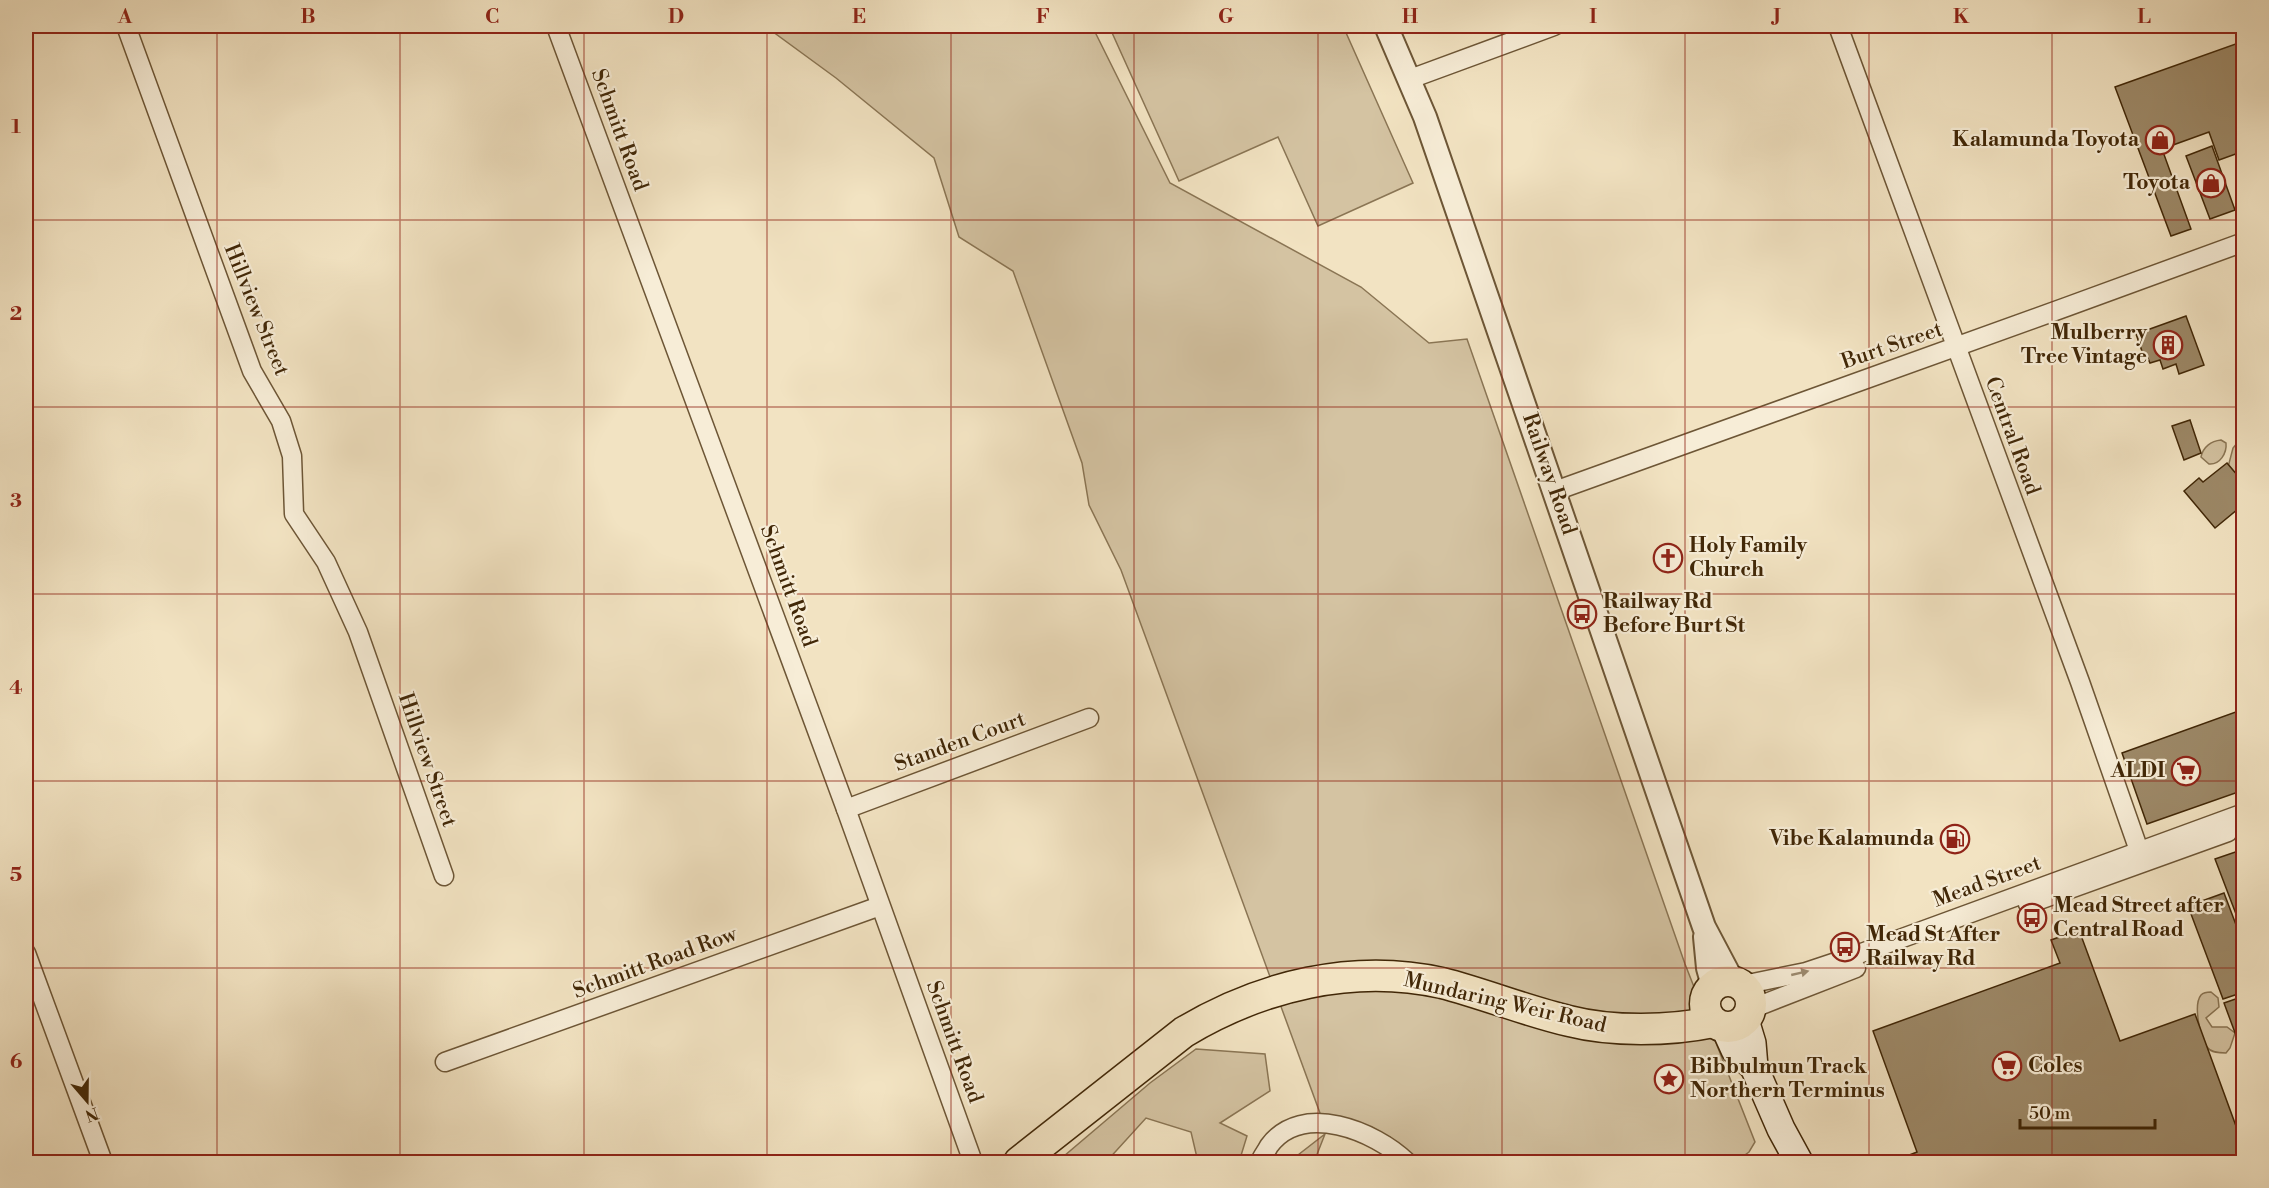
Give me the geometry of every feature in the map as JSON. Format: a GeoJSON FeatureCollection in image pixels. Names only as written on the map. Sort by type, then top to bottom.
{"type":"FeatureCollection","features":[{"type":"Feature","properties":{"kind":"main road","name":"Mundaring Weir Road"},"geometry":{"type":"LineString","coordinates":[[1019,1162],[1184,1032],[1212,1015],[1241,1002],[1297,985],[1356,977],[1410,978],[1441,983],[1570,1022],[1614,1028],[1685,1028],[1729,1003]]}},
{"type":"Feature","properties":{"kind":"main road","name":"Railway Road"},"geometry":{"type":"LineString","coordinates":[[1729,1003],[1752,1043],[1754,1067],[1781,1129],[1799,1162]]}},
{"type":"Feature","properties":{"kind":"street","name":"Hillview Street"},"geometry":{"type":"LineString","coordinates":[[126,26],[252,371],[281,421],[292,456],[294,514],[326,562],[358,632],[444,876]]}},
{"type":"Feature","properties":{"kind":"street","name":"Schmitt Road"},"geometry":{"type":"LineString","coordinates":[[556,26],[846,809],[973,1162]]}},
{"type":"Feature","properties":{"kind":"street","name":"Railway Road"},"geometry":{"type":"LineString","coordinates":[[1386,26],[1410,79],[1555,491],[1704,927],[1708,968],[1729,1003]]}},
{"type":"Feature","properties":{"kind":"street"},"geometry":{"type":"LineString","coordinates":[[1410,79],[1554,26]]}},
{"type":"Feature","properties":{"kind":"street","name":"Central Road"},"geometry":{"type":"LineString","coordinates":[[1838,26],[2080,682],[2141,856]]}},
{"type":"Feature","properties":{"kind":"street","name":"Burt Street"},"geometry":{"type":"LineString","coordinates":[[1555,491],[1775,410],[1956,348],[2244,242]]}},
{"type":"Feature","properties":{"kind":"street","name":"Standen Court"},"geometry":{"type":"LineString","coordinates":[[846,809],[1089,718]]}},
{"type":"Feature","properties":{"kind":"street","name":"Mead Street"},"geometry":{"type":"LineString","coordinates":[[2141,856],[2244,813]]}},
{"type":"Feature","properties":{"kind":"street","name":"Mead Street"},"geometry":{"type":"LineString","coordinates":[[1729,1003],[1806,972],[2141,856],[2244,826]]}},
{"type":"Feature","properties":{"kind":"street","name":"Schmitt Road Row"},"geometry":{"type":"LineString","coordinates":[[445,1062],[880,906]]}},
{"type":"Feature","properties":{"kind":"street"},"geometry":{"type":"LineString","coordinates":[[26,953],[103,1162]]}},
{"type":"Feature","properties":{"kind":"street"},"geometry":{"type":"LineString","coordinates":[[1260,1162],[1275,1138],[1285,1131],[1302,1124],[1319,1122],[1347,1127],[1376,1140],[1407,1162]]}},
{"type":"Feature","properties":{"kind":"shaded area"},"geometry":{"type":"Polygon","coordinates":[[[765,26],[1092,26],[1170,183],[1361,287],[1429,343],[1467,339],[1685,964],[1755,1142],[1749,1152],[1735,1162],[1414,1162],[1390,1137],[1324,1124],[1121,570],[1089,505],[1082,463],[1013,271],[959,237],[934,158],[836,78],[765,26]]]}},
{"type":"Feature","properties":{"kind":"shaded area"},"geometry":{"type":"Polygon","coordinates":[[[1109,26],[1343,26],[1413,183],[1318,226],[1278,137],[1179,181],[1109,26]]]}},
{"type":"Feature","properties":{"kind":"shaded area"},"geometry":{"type":"Polygon","coordinates":[[[2243,436],[2243,487],[2228,467],[2233,448],[2243,436]]]}},
{"type":"Feature","properties":{"kind":"shaded area"},"geometry":{"type":"Polygon","coordinates":[[[2221,440],[2226,443],[2224,454],[2216,463],[2209,464],[2201,457],[2204,450],[2211,443],[2221,440]]]}},
{"type":"Feature","properties":{"kind":"shaded area"},"geometry":{"type":"Polygon","coordinates":[[[2211,992],[2218,998],[2219,1007],[2206,1018],[2212,1027],[2227,1027],[2235,1033],[2226,1053],[2209,1049],[2200,1029],[2199,1000],[2202,994],[2211,992]]]}},
{"type":"Feature","properties":{"kind":"shaded area"},"geometry":{"type":"Polygon","coordinates":[[[1196,1049],[1265,1054],[1270,1091],[1220,1123],[1247,1136],[1239,1162],[1198,1162],[1191,1132],[1146,1118],[1106,1162],[1057,1162],[1150,1083],[1196,1049]]]}},
{"type":"Feature","properties":{"kind":"shaded area"},"geometry":{"type":"Polygon","coordinates":[[[1325,1134],[1314,1162],[1289,1162],[1325,1134]]]}},
{"type":"Feature","properties":{"kind":"building","name":"Kalamunda Toyota"},"geometry":{"type":"Polygon","coordinates":[[[2244,41],[2244,151],[2219,160],[2209,132],[2162,149],[2191,229],[2171,236],[2115,87],[2244,41]]]}},
{"type":"Feature","properties":{"kind":"building","name":"Toyota"},"geometry":{"type":"Polygon","coordinates":[[[2212,146],[2235,210],[2210,219],[2186,156],[2212,146]]]}},
{"type":"Feature","properties":{"kind":"building","name":"Mulberry Tree Vintage"},"geometry":{"type":"Polygon","coordinates":[[[2186,316],[2204,365],[2179,374],[2176,364],[2163,369],[2160,360],[2150,363],[2147,356],[2144,357],[2136,334],[2186,316]]]}},
{"type":"Feature","properties":{"kind":"building"},"geometry":{"type":"Polygon","coordinates":[[[2190,420],[2201,453],[2184,460],[2172,426],[2190,420]]]}},
{"type":"Feature","properties":{"kind":"building"},"geometry":{"type":"Polygon","coordinates":[[[2227,463],[2244,483],[2244,504],[2215,528],[2184,491],[2199,478],[2203,482],[2227,463]]]}},
{"type":"Feature","properties":{"kind":"building","name":"ALDI"},"geometry":{"type":"Polygon","coordinates":[[[2244,709],[2244,790],[2147,824],[2122,753],[2244,709]]]}},
{"type":"Feature","properties":{"kind":"building"},"geometry":{"type":"Polygon","coordinates":[[[2244,849],[2244,935],[2215,859],[2244,849]]]}},
{"type":"Feature","properties":{"kind":"building"},"geometry":{"type":"Polygon","coordinates":[[[2224,893],[2244,946],[2244,992],[2223,999],[2188,906],[2224,893]]]}},
{"type":"Feature","properties":{"kind":"building"},"geometry":{"type":"Polygon","coordinates":[[[2079,930],[2120,1041],[2195,1014],[2244,1148],[2244,1162],[1910,1162],[1907,1156],[1917,1152],[1873,1031],[2060,963],[2051,940],[2079,930]]]}},
{"type":"Feature","properties":{"kind":"building"},"geometry":{"type":"Polygon","coordinates":[[[2244,996],[2244,1057],[2224,1003],[2244,996]]]}},
{"type":"Feature","properties":{"kind":"place","name":"Kalamunda Toyota"},"geometry":{"type":"Point","coordinates":[2160,140]}},
{"type":"Feature","properties":{"kind":"place","name":"Toyota"},"geometry":{"type":"Point","coordinates":[2211,183]}},
{"type":"Feature","properties":{"kind":"place","name":"Mulberry Tree Vintage"},"geometry":{"type":"Point","coordinates":[2168,345]}},
{"type":"Feature","properties":{"kind":"place","name":"Holy Family Church"},"geometry":{"type":"Point","coordinates":[1668,558]}},
{"type":"Feature","properties":{"kind":"place","name":"Railway Rd Before Burt St"},"geometry":{"type":"Point","coordinates":[1582,614]}},
{"type":"Feature","properties":{"kind":"place","name":"ALDI"},"geometry":{"type":"Point","coordinates":[2186,771]}},
{"type":"Feature","properties":{"kind":"place","name":"Vibe Kalamunda"},"geometry":{"type":"Point","coordinates":[1955,839]}},
{"type":"Feature","properties":{"kind":"place","name":"Mead Street after Central Road"},"geometry":{"type":"Point","coordinates":[2032,918]}},
{"type":"Feature","properties":{"kind":"place","name":"Mead St After Railway Rd"},"geometry":{"type":"Point","coordinates":[1845,947]}},
{"type":"Feature","properties":{"kind":"place","name":"Coles"},"geometry":{"type":"Point","coordinates":[2007,1066]}},
{"type":"Feature","properties":{"kind":"place","name":"Bibbulmun Track Northern Terminus"},"geometry":{"type":"Point","coordinates":[1669,1079]}}]}
